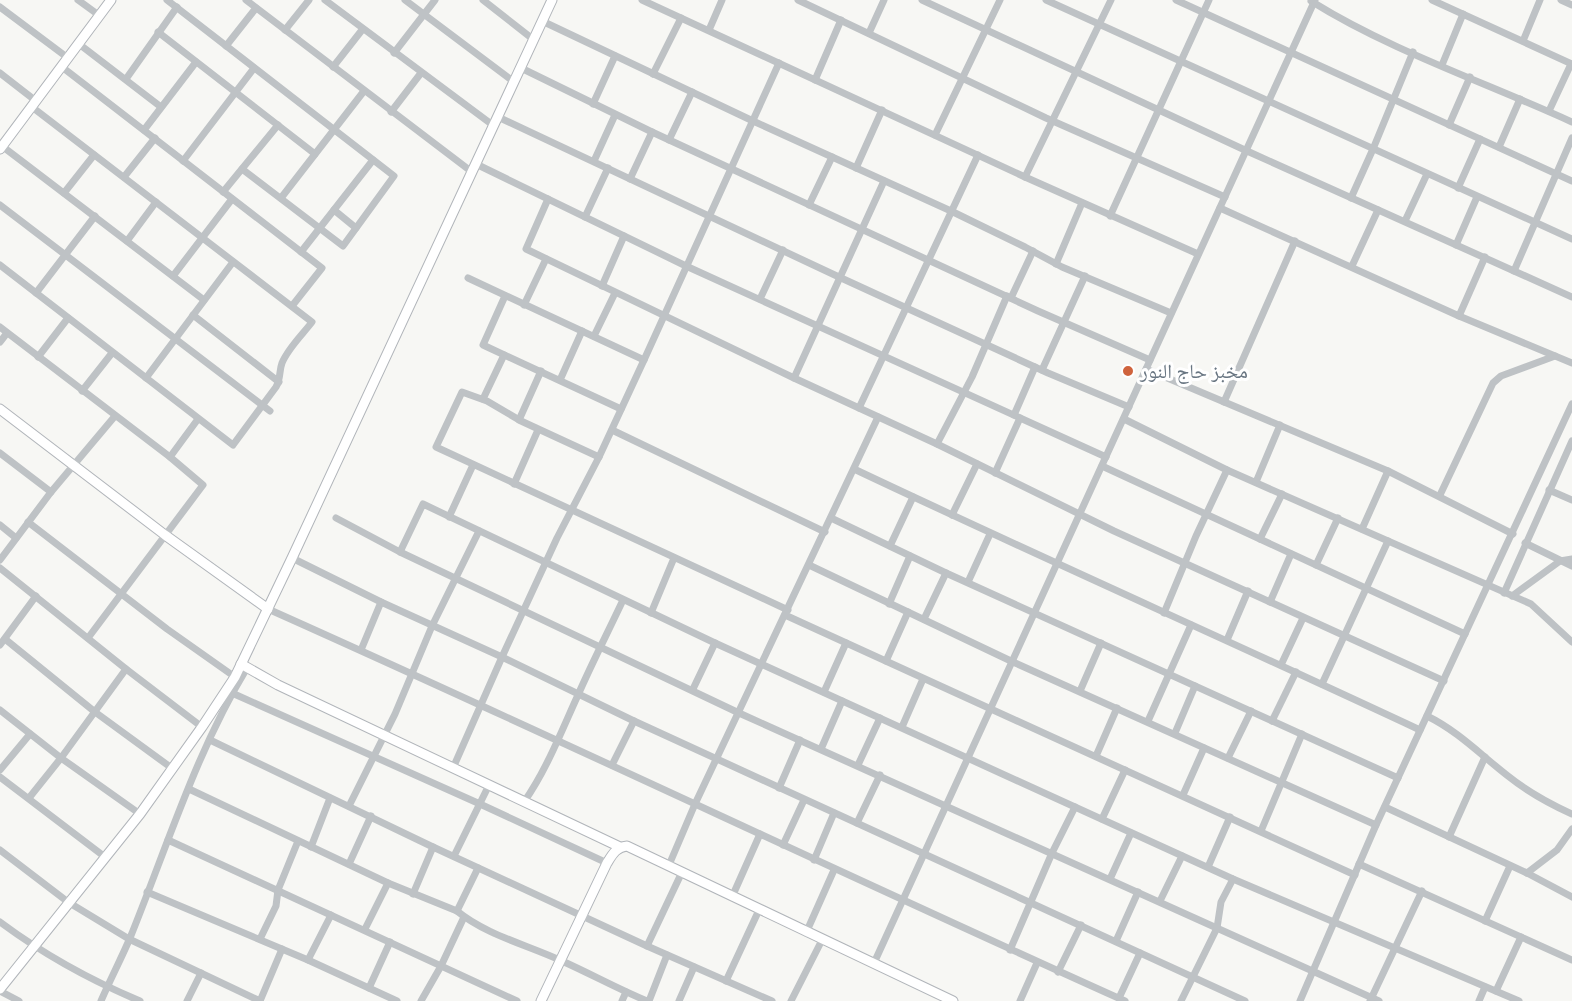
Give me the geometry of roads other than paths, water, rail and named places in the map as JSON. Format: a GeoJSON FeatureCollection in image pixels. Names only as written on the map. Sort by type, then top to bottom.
{"type":"FeatureCollection","features":[{"type":"Feature","properties":{"kind":"street"},"geometry":{"type":"LineString","coordinates":[[78,0],[100,16]]}},
{"type":"Feature","properties":{"kind":"street"},"geometry":{"type":"LineString","coordinates":[[111,0],[34,104],[3,141],[64,193],[204,300]]}},
{"type":"Feature","properties":{"kind":"street"},"geometry":{"type":"LineString","coordinates":[[167,0],[394,176],[343,246],[242,169]]}},
{"type":"Feature","properties":{"kind":"street"},"geometry":{"type":"LineString","coordinates":[[246,0],[391,112],[474,168],[548,199],[686,266],[1106,457]]}},
{"type":"Feature","properties":{"kind":"street"},"geometry":{"type":"LineString","coordinates":[[285,30],[309,0]]}},
{"type":"Feature","properties":{"kind":"street"},"geometry":{"type":"LineString","coordinates":[[325,0],[421,73],[496,121],[594,161],[839,277],[1129,408]]}},
{"type":"Feature","properties":{"kind":"street"},"geometry":{"type":"LineString","coordinates":[[405,0],[514,82]]}},
{"type":"Feature","properties":{"kind":"street"},"geometry":{"type":"LineString","coordinates":[[394,53],[435,0]]}},
{"type":"Feature","properties":{"kind":"street"},"geometry":{"type":"LineString","coordinates":[[483,0],[534,40]]}},
{"type":"Feature","properties":{"kind":"street"},"geometry":{"type":"LineString","coordinates":[[101,1001],[129,939],[189,789],[268,609],[552,0]]}},
{"type":"Feature","properties":{"kind":"street"},"geometry":{"type":"LineString","coordinates":[[642,0],[1110,216],[1198,254]]}},
{"type":"Feature","properties":{"kind":"street"},"geometry":{"type":"LineString","coordinates":[[709,30],[722,0]]}},
{"type":"Feature","properties":{"kind":"street"},"geometry":{"type":"LineString","coordinates":[[798,0],[1053,121],[1225,197]]}},
{"type":"Feature","properties":{"kind":"street"},"geometry":{"type":"LineString","coordinates":[[816,8],[820,0]]}},
{"type":"Feature","properties":{"kind":"street"},"geometry":{"type":"LineString","coordinates":[[869,33],[884,0]]}},
{"type":"Feature","properties":{"kind":"street"},"geometry":{"type":"LineString","coordinates":[[922,0],[1247,151],[1572,297]]}},
{"type":"Feature","properties":{"kind":"street"},"geometry":{"type":"LineString","coordinates":[[935,135],[1000,0]]}},
{"type":"Feature","properties":{"kind":"street"},"geometry":{"type":"LineString","coordinates":[[1046,0],[1572,239]]}},
{"type":"Feature","properties":{"kind":"street"},"geometry":{"type":"LineString","coordinates":[[1025,177],[1111,0]]}},
{"type":"Feature","properties":{"kind":"street"},"geometry":{"type":"LineString","coordinates":[[1176,0],[1572,181]]}},
{"type":"Feature","properties":{"kind":"street"},"geometry":{"type":"LineString","coordinates":[[1110,216],[1209,0]]}},
{"type":"Feature","properties":{"kind":"street"},"geometry":{"type":"LineString","coordinates":[[1434,0],[1571,64],[1549,111]]}},
{"type":"Feature","properties":{"kind":"street"},"geometry":{"type":"LineString","coordinates":[[1523,42],[1540,0]]}},
{"type":"Feature","properties":{"kind":"street"},"geometry":{"type":"LineString","coordinates":[[874,963],[1270,101],[1313,1],[1337,17],[1572,122]]}},
{"type":"Feature","properties":{"kind":"street"},"geometry":{"type":"LineString","coordinates":[[0,7],[68,58]]}},
{"type":"Feature","properties":{"kind":"street"},"geometry":{"type":"LineString","coordinates":[[126,79],[177,7]]}},
{"type":"Feature","properties":{"kind":"street"},"geometry":{"type":"LineString","coordinates":[[225,46],[256,8]]}},
{"type":"Feature","properties":{"kind":"street"},"geometry":{"type":"LineString","coordinates":[[1442,65],[1463,14]]}},
{"type":"Feature","properties":{"kind":"street"},"geometry":{"type":"LineString","coordinates":[[653,75],[681,18]]}},
{"type":"Feature","properties":{"kind":"street"},"geometry":{"type":"LineString","coordinates":[[815,80],[842,20]]}},
{"type":"Feature","properties":{"kind":"street"},"geometry":{"type":"LineString","coordinates":[[542,21],[653,75],[951,211],[1056,264],[1171,313]]}},
{"type":"Feature","properties":{"kind":"street"},"geometry":{"type":"LineString","coordinates":[[333,67],[362,30]]}},
{"type":"Feature","properties":{"kind":"street"},"geometry":{"type":"LineString","coordinates":[[159,32],[315,154]]}},
{"type":"Feature","properties":{"kind":"street"},"geometry":{"type":"LineString","coordinates":[[79,44],[161,106]]}},
{"type":"Feature","properties":{"kind":"street"},"geometry":{"type":"LineString","coordinates":[[1352,198],[1413,52]]}},
{"type":"Feature","properties":{"kind":"street"},"geometry":{"type":"LineString","coordinates":[[593,104],[615,56]]}},
{"type":"Feature","properties":{"kind":"street"},"geometry":{"type":"LineString","coordinates":[[144,130],[196,62]]}},
{"type":"Feature","properties":{"kind":"street"},"geometry":{"type":"LineString","coordinates":[[453,768],[501,657],[612,430],[779,63]]}},
{"type":"Feature","properties":{"kind":"street"},"geometry":{"type":"LineString","coordinates":[[62,67],[322,268],[292,306]]}},
{"type":"Feature","properties":{"kind":"street"},"geometry":{"type":"LineString","coordinates":[[183,161],[254,68]]}},
{"type":"Feature","properties":{"kind":"street"},"geometry":{"type":"LineString","coordinates":[[521,68],[731,169],[1150,360]]}},
{"type":"Feature","properties":{"kind":"street"},"geometry":{"type":"LineString","coordinates":[[0,73],[94,155],[312,322],[284,359],[279,382],[233,445],[3,267],[0,276]]}},
{"type":"Feature","properties":{"kind":"street"},"geometry":{"type":"LineString","coordinates":[[391,112],[421,73]]}},
{"type":"Feature","properties":{"kind":"street"},"geometry":{"type":"LineString","coordinates":[[1449,125],[1470,77]]}},
{"type":"Feature","properties":{"kind":"street"},"geometry":{"type":"LineString","coordinates":[[280,198],[364,91]]}},
{"type":"Feature","properties":{"kind":"street"},"geometry":{"type":"LineString","coordinates":[[669,140],[692,93]]}},
{"type":"Feature","properties":{"kind":"street"},"geometry":{"type":"LineString","coordinates":[[1498,147],[1520,99]]}},
{"type":"Feature","properties":{"kind":"street"},"geometry":{"type":"LineString","coordinates":[[856,168],[882,110]]}},
{"type":"Feature","properties":{"kind":"street"},"geometry":{"type":"LineString","coordinates":[[594,161],[615,115]]}},
{"type":"Feature","properties":{"kind":"street"},"geometry":{"type":"LineString","coordinates":[[223,192],[278,125]]}},
{"type":"Feature","properties":{"kind":"street"},"geometry":{"type":"LineString","coordinates":[[630,179],[652,132]]}},
{"type":"Feature","properties":{"kind":"street"},"geometry":{"type":"LineString","coordinates":[[124,177],[154,138]]}},
{"type":"Feature","properties":{"kind":"street"},"geometry":{"type":"LineString","coordinates":[[1514,271],[1572,138]]}},
{"type":"Feature","properties":{"kind":"street"},"geometry":{"type":"LineString","coordinates":[[1458,188],[1480,139]]}},
{"type":"Feature","properties":{"kind":"street"},"geometry":{"type":"LineString","coordinates":[[64,193],[94,155]]}},
{"type":"Feature","properties":{"kind":"street"},"geometry":{"type":"LineString","coordinates":[[859,408],[978,155]]}},
{"type":"Feature","properties":{"kind":"street"},"geometry":{"type":"LineString","coordinates":[[809,205],[832,157]]}},
{"type":"Feature","properties":{"kind":"street"},"geometry":{"type":"LineString","coordinates":[[301,252],[373,160]]}},
{"type":"Feature","properties":{"kind":"street"},"geometry":{"type":"LineString","coordinates":[[585,217],[608,168]]}},
{"type":"Feature","properties":{"kind":"street"},"geometry":{"type":"LineString","coordinates":[[1405,221],[1427,174]]}},
{"type":"Feature","properties":{"kind":"street"},"geometry":{"type":"LineString","coordinates":[[794,378],[884,181]]}},
{"type":"Feature","properties":{"kind":"street"},"geometry":{"type":"LineString","coordinates":[[1456,245],[1477,197]]}},
{"type":"Feature","properties":{"kind":"street"},"geometry":{"type":"LineString","coordinates":[[173,276],[232,199]]}},
{"type":"Feature","properties":{"kind":"street"},"geometry":{"type":"LineString","coordinates":[[548,199],[526,249],[1185,564],[1444,681]]}},
{"type":"Feature","properties":{"kind":"street"},"geometry":{"type":"LineString","coordinates":[[128,241],[156,202]]}},
{"type":"Feature","properties":{"kind":"street"},"geometry":{"type":"LineString","coordinates":[[1056,264],[1082,203]]}},
{"type":"Feature","properties":{"kind":"street"},"geometry":{"type":"LineString","coordinates":[[0,205],[270,411]]}},
{"type":"Feature","properties":{"kind":"street"},"geometry":{"type":"LineString","coordinates":[[1220,208],[1459,316],[1572,363]]}},
{"type":"Feature","properties":{"kind":"street"},"geometry":{"type":"LineString","coordinates":[[334,210],[356,228]]}},
{"type":"Feature","properties":{"kind":"street"},"geometry":{"type":"LineString","coordinates":[[1352,266],[1378,210]]}},
{"type":"Feature","properties":{"kind":"street"},"geometry":{"type":"LineString","coordinates":[[36,293],[95,216]]}},
{"type":"Feature","properties":{"kind":"street"},"geometry":{"type":"LineString","coordinates":[[602,286],[624,236]]}},
{"type":"Feature","properties":{"kind":"street"},"geometry":{"type":"LineString","coordinates":[[1224,402],[1295,241]]}},
{"type":"Feature","properties":{"kind":"street"},"geometry":{"type":"LineString","coordinates":[[760,298],[783,250]]}},
{"type":"Feature","properties":{"kind":"street"},"geometry":{"type":"LineString","coordinates":[[937,444],[1033,251]]}},
{"type":"Feature","properties":{"kind":"street"},"geometry":{"type":"LineString","coordinates":[[1459,316],[1485,257]]}},
{"type":"Feature","properties":{"kind":"street"},"geometry":{"type":"LineString","coordinates":[[524,305],[546,259]]}},
{"type":"Feature","properties":{"kind":"street"},"geometry":{"type":"LineString","coordinates":[[146,378],[233,262]]}},
{"type":"Feature","properties":{"kind":"street"},"geometry":{"type":"LineString","coordinates":[[995,473],[1017,416],[1085,276]]}},
{"type":"Feature","properties":{"kind":"street"},"geometry":{"type":"LineString","coordinates":[[468,278],[644,360]]}},
{"type":"Feature","properties":{"kind":"street"},"geometry":{"type":"LineString","coordinates":[[594,336],[615,293]]}},
{"type":"Feature","properties":{"kind":"street"},"geometry":{"type":"LineString","coordinates":[[504,296],[483,345],[621,409]]}},
{"type":"Feature","properties":{"kind":"street"},"geometry":{"type":"LineString","coordinates":[[193,315],[279,382]]}},
{"type":"Feature","properties":{"kind":"street"},"geometry":{"type":"LineString","coordinates":[[39,357],[68,318]]}},
{"type":"Feature","properties":{"kind":"street"},"geometry":{"type":"LineString","coordinates":[[0,327],[203,484],[87,638]]}},
{"type":"Feature","properties":{"kind":"street"},"geometry":{"type":"LineString","coordinates":[[560,380],[582,331]]}},
{"type":"Feature","properties":{"kind":"street"},"geometry":{"type":"LineString","coordinates":[[0,342],[7,333]]}},
{"type":"Feature","properties":{"kind":"street"},"geometry":{"type":"LineString","coordinates":[[82,391],[112,352]]}},
{"type":"Feature","properties":{"kind":"street"},"geometry":{"type":"LineString","coordinates":[[483,399],[504,355]]}},
{"type":"Feature","properties":{"kind":"street"},"geometry":{"type":"LineString","coordinates":[[1440,495],[1493,383],[1501,375],[1555,356]]}},
{"type":"Feature","properties":{"kind":"street"},"geometry":{"type":"LineString","coordinates":[[1146,369],[1388,471],[1440,495],[1513,534]]}},
{"type":"Feature","properties":{"kind":"street"},"geometry":{"type":"LineString","coordinates":[[519,420],[541,371]]}},
{"type":"Feature","properties":{"kind":"street"},"geometry":{"type":"LineString","coordinates":[[599,457],[538,430],[483,399],[462,392],[436,447],[674,558],[886,662],[992,708],[1354,875]]}},
{"type":"Feature","properties":{"kind":"street"},"geometry":{"type":"LineString","coordinates":[[1300,1001],[1376,825],[1572,404]]}},
{"type":"Feature","properties":{"kind":"street"},"geometry":{"type":"LineString","coordinates":[[0,409],[268,609],[612,765],[1010,951],[1122,999],[1140,953]]}},
{"type":"Feature","properties":{"kind":"street"},"geometry":{"type":"LineString","coordinates":[[0,560],[51,492],[115,416]]}},
{"type":"Feature","properties":{"kind":"street"},"geometry":{"type":"LineString","coordinates":[[669,865],[695,804],[878,417]]}},
{"type":"Feature","properties":{"kind":"street"},"geometry":{"type":"LineString","coordinates":[[170,457],[198,419]]}},
{"type":"Feature","properties":{"kind":"street"},"geometry":{"type":"LineString","coordinates":[[1124,419],[1227,470],[1535,606],[1572,642]]}},
{"type":"Feature","properties":{"kind":"street"},"geometry":{"type":"LineString","coordinates":[[1256,482],[1280,425]]}},
{"type":"Feature","properties":{"kind":"street"},"geometry":{"type":"LineString","coordinates":[[514,484],[538,430]]}},
{"type":"Feature","properties":{"kind":"street"},"geometry":{"type":"LineString","coordinates":[[612,430],[825,531]]}},
{"type":"Feature","properties":{"kind":"street"},"geometry":{"type":"LineString","coordinates":[[1508,595],[1525,543],[1572,441]]}},
{"type":"Feature","properties":{"kind":"street"},"geometry":{"type":"LineString","coordinates":[[0,453],[51,492]]}},
{"type":"Feature","properties":{"kind":"street"},"geometry":{"type":"LineString","coordinates":[[952,515],[977,464]]}},
{"type":"Feature","properties":{"kind":"street"},"geometry":{"type":"LineString","coordinates":[[449,517],[472,465]]}},
{"type":"Feature","properties":{"kind":"street"},"geometry":{"type":"LineString","coordinates":[[1102,466],[1465,634]]}},
{"type":"Feature","properties":{"kind":"street"},"geometry":{"type":"LineString","coordinates":[[854,469],[1057,565],[1227,640],[1420,730]]}},
{"type":"Feature","properties":{"kind":"street"},"geometry":{"type":"LineString","coordinates":[[1164,613],[1206,513],[1227,470]]}},
{"type":"Feature","properties":{"kind":"street"},"geometry":{"type":"LineString","coordinates":[[1362,529],[1388,471]]}},
{"type":"Feature","properties":{"kind":"street"},"geometry":{"type":"LineString","coordinates":[[1549,490],[1572,500]]}},
{"type":"Feature","properties":{"kind":"street"},"geometry":{"type":"LineString","coordinates":[[1260,539],[1282,494]]}},
{"type":"Feature","properties":{"kind":"street"},"geometry":{"type":"LineString","coordinates":[[890,546],[913,497]]}},
{"type":"Feature","properties":{"kind":"street"},"geometry":{"type":"LineString","coordinates":[[400,552],[423,504],[715,643],[1131,833],[1519,1001]]}},
{"type":"Feature","properties":{"kind":"street"},"geometry":{"type":"LineString","coordinates":[[336,518],[400,552],[693,689],[739,713],[948,805],[1370,999],[1379,1001]]}},
{"type":"Feature","properties":{"kind":"street"},"geometry":{"type":"LineString","coordinates":[[831,518],[946,573],[1398,778]]}},
{"type":"Feature","properties":{"kind":"street"},"geometry":{"type":"LineString","coordinates":[[1316,565],[1338,518]]}},
{"type":"Feature","properties":{"kind":"street"},"geometry":{"type":"LineString","coordinates":[[28,522],[167,629],[234,677]]}},
{"type":"Feature","properties":{"kind":"street"},"geometry":{"type":"LineString","coordinates":[[0,525],[15,538]]}},
{"type":"Feature","properties":{"kind":"street"},"geometry":{"type":"LineString","coordinates":[[349,806],[395,714],[410,674],[478,531]]}},
{"type":"Feature","properties":{"kind":"street"},"geometry":{"type":"LineString","coordinates":[[968,582],[990,534]]}},
{"type":"Feature","properties":{"kind":"street"},"geometry":{"type":"LineString","coordinates":[[1322,684],[1388,541]]}},
{"type":"Feature","properties":{"kind":"street"},"geometry":{"type":"LineString","coordinates":[[1525,543],[1572,566]]}},
{"type":"Feature","properties":{"kind":"street"},"geometry":{"type":"LineString","coordinates":[[1270,602],[1291,554]]}},
{"type":"Feature","properties":{"kind":"street"},"geometry":{"type":"LineString","coordinates":[[890,604],[910,556]]}},
{"type":"Feature","properties":{"kind":"street"},"geometry":{"type":"LineString","coordinates":[[292,558],[634,721],[1245,1001]]}},
{"type":"Feature","properties":{"kind":"street"},"geometry":{"type":"LineString","coordinates":[[651,613],[674,558]]}},
{"type":"Feature","properties":{"kind":"street"},"geometry":{"type":"LineString","coordinates":[[1508,595],[1560,561],[1572,559]]}},
{"type":"Feature","properties":{"kind":"street"},"geometry":{"type":"LineString","coordinates":[[809,565],[1013,662],[1376,825]]}},
{"type":"Feature","properties":{"kind":"street"},"geometry":{"type":"LineString","coordinates":[[0,568],[202,727]]}},
{"type":"Feature","properties":{"kind":"street"},"geometry":{"type":"LineString","coordinates":[[924,619],[946,573]]}},
{"type":"Feature","properties":{"kind":"street"},"geometry":{"type":"LineString","coordinates":[[1227,640],[1248,591]]}},
{"type":"Feature","properties":{"kind":"street"},"geometry":{"type":"LineString","coordinates":[[36,596],[2,642],[173,770]]}},
{"type":"Feature","properties":{"kind":"street"},"geometry":{"type":"LineString","coordinates":[[524,802],[536,785],[558,742],[623,600]]}},
{"type":"Feature","properties":{"kind":"street"},"geometry":{"type":"LineString","coordinates":[[361,650],[381,602]]}},
{"type":"Feature","properties":{"kind":"street"},"geometry":{"type":"LineString","coordinates":[[886,662],[908,612]]}},
{"type":"Feature","properties":{"kind":"street"},"geometry":{"type":"LineString","coordinates":[[1281,665],[1303,618]]}},
{"type":"Feature","properties":{"kind":"street"},"geometry":{"type":"LineString","coordinates":[[1148,721],[1191,625]]}},
{"type":"Feature","properties":{"kind":"street"},"geometry":{"type":"LineString","coordinates":[[693,689],[715,643]]}},
{"type":"Feature","properties":{"kind":"street"},"geometry":{"type":"LineString","coordinates":[[824,692],[846,643]]}},
{"type":"Feature","properties":{"kind":"street"},"geometry":{"type":"LineString","coordinates":[[1080,691],[1101,643]]}},
{"type":"Feature","properties":{"kind":"street"},"geometry":{"type":"LineString","coordinates":[[19,1001],[0,990],[140,814],[173,770],[234,677],[244,666]]}},
{"type":"Feature","properties":{"kind":"street"},"geometry":{"type":"LineString","coordinates":[[244,666],[620,847]]}},
{"type":"Feature","properties":{"kind":"street"},"geometry":{"type":"LineString","coordinates":[[29,798],[62,758],[126,669]]}},
{"type":"Feature","properties":{"kind":"street"},"geometry":{"type":"LineString","coordinates":[[1272,722],[1296,672]]}},
{"type":"Feature","properties":{"kind":"street"},"geometry":{"type":"LineString","coordinates":[[902,727],[923,679]]}},
{"type":"Feature","properties":{"kind":"street"},"geometry":{"type":"LineString","coordinates":[[1175,733],[1194,686]]}},
{"type":"Feature","properties":{"kind":"street"},"geometry":{"type":"LineString","coordinates":[[232,693],[607,863]]}},
{"type":"Feature","properties":{"kind":"street"},"geometry":{"type":"LineString","coordinates":[[821,749],[842,701]]}},
{"type":"Feature","properties":{"kind":"street"},"geometry":{"type":"LineString","coordinates":[[1096,756],[1117,708]]}},
{"type":"Feature","properties":{"kind":"street"},"geometry":{"type":"LineString","coordinates":[[0,710],[140,814]]}},
{"type":"Feature","properties":{"kind":"street"},"geometry":{"type":"LineString","coordinates":[[1228,758],[1251,711]]}},
{"type":"Feature","properties":{"kind":"street"},"geometry":{"type":"LineString","coordinates":[[1427,716],[1444,725],[1533,793],[1572,814]]}},
{"type":"Feature","properties":{"kind":"street"},"geometry":{"type":"LineString","coordinates":[[858,765],[880,718]]}},
{"type":"Feature","properties":{"kind":"street"},"geometry":{"type":"LineString","coordinates":[[612,765],[634,721]]}},
{"type":"Feature","properties":{"kind":"street"},"geometry":{"type":"LineString","coordinates":[[0,770],[30,734]]}},
{"type":"Feature","properties":{"kind":"street"},"geometry":{"type":"LineString","coordinates":[[1261,831],[1302,734]]}},
{"type":"Feature","properties":{"kind":"street"},"geometry":{"type":"LineString","coordinates":[[210,740],[478,868],[772,1001]]}},
{"type":"Feature","properties":{"kind":"street"},"geometry":{"type":"LineString","coordinates":[[779,788],[801,740]]}},
{"type":"Feature","properties":{"kind":"street"},"geometry":{"type":"LineString","coordinates":[[1183,795],[1204,748]]}},
{"type":"Feature","properties":{"kind":"street"},"geometry":{"type":"LineString","coordinates":[[1449,837],[1485,757]]}},
{"type":"Feature","properties":{"kind":"street"},"geometry":{"type":"LineString","coordinates":[[1102,819],[1125,770]]}},
{"type":"Feature","properties":{"kind":"street"},"geometry":{"type":"LineString","coordinates":[[857,823],[880,775]]}},
{"type":"Feature","properties":{"kind":"street"},"geometry":{"type":"LineString","coordinates":[[0,777],[105,857]]}},
{"type":"Feature","properties":{"kind":"street"},"geometry":{"type":"LineString","coordinates":[[454,856],[489,785]]}},
{"type":"Feature","properties":{"kind":"street"},"geometry":{"type":"LineString","coordinates":[[189,789],[388,883],[436,901],[504,936],[648,1001],[667,955]]}},
{"type":"Feature","properties":{"kind":"street"},"geometry":{"type":"LineString","coordinates":[[311,847],[330,798]]}},
{"type":"Feature","properties":{"kind":"street"},"geometry":{"type":"LineString","coordinates":[[783,845],[804,800]]}},
{"type":"Feature","properties":{"kind":"street"},"geometry":{"type":"LineString","coordinates":[[1010,951],[1052,853],[1075,807]]}},
{"type":"Feature","properties":{"kind":"street"},"geometry":{"type":"LineString","coordinates":[[1385,807],[1572,896]]}},
{"type":"Feature","properties":{"kind":"street"},"geometry":{"type":"LineString","coordinates":[[814,860],[834,813]]}},
{"type":"Feature","properties":{"kind":"street"},"geometry":{"type":"LineString","coordinates":[[349,864],[371,816]]}},
{"type":"Feature","properties":{"kind":"street"},"geometry":{"type":"LineString","coordinates":[[1208,867],[1230,817]]}},
{"type":"Feature","properties":{"kind":"street"},"geometry":{"type":"LineString","coordinates":[[1527,873],[1557,850],[1572,829]]}},
{"type":"Feature","properties":{"kind":"street"},"geometry":{"type":"LineString","coordinates":[[1110,879],[1131,833]]}},
{"type":"Feature","properties":{"kind":"street"},"geometry":{"type":"LineString","coordinates":[[732,897],[760,834]]}},
{"type":"Feature","properties":{"kind":"street"},"geometry":{"type":"LineString","coordinates":[[168,840],[517,1001]]}},
{"type":"Feature","properties":{"kind":"street"},"geometry":{"type":"LineString","coordinates":[[260,939],[276,906],[278,890],[298,840]]}},
{"type":"Feature","properties":{"kind":"street"},"geometry":{"type":"LineString","coordinates":[[542,1001],[607,863],[614,852],[620,847],[627,846],[952,1001]]}},
{"type":"Feature","properties":{"kind":"street"},"geometry":{"type":"LineString","coordinates":[[413,894],[433,847]]}},
{"type":"Feature","properties":{"kind":"street"},"geometry":{"type":"LineString","coordinates":[[0,850],[68,902],[129,939],[260,1001],[282,949]]}},
{"type":"Feature","properties":{"kind":"street"},"geometry":{"type":"LineString","coordinates":[[1160,902],[1182,856]]}},
{"type":"Feature","properties":{"kind":"street"},"geometry":{"type":"LineString","coordinates":[[1359,864],[1572,960]]}},
{"type":"Feature","properties":{"kind":"street"},"geometry":{"type":"LineString","coordinates":[[1485,921],[1510,866]]}},
{"type":"Feature","properties":{"kind":"street"},"geometry":{"type":"LineString","coordinates":[[457,911],[478,868]]}},
{"type":"Feature","properties":{"kind":"street"},"geometry":{"type":"LineString","coordinates":[[806,933],[834,870]]}},
{"type":"Feature","properties":{"kind":"street"},"geometry":{"type":"LineString","coordinates":[[647,946],[682,872]]}},
{"type":"Feature","properties":{"kind":"street"},"geometry":{"type":"LineString","coordinates":[[1181,1001],[1217,928],[1221,902],[1233,879]]}},
{"type":"Feature","properties":{"kind":"street"},"geometry":{"type":"LineString","coordinates":[[365,930],[388,883]]}},
{"type":"Feature","properties":{"kind":"street"},"geometry":{"type":"LineString","coordinates":[[1370,999],[1422,891]]}},
{"type":"Feature","properties":{"kind":"street"},"geometry":{"type":"LineString","coordinates":[[147,892],[308,960],[393,1000]]}},
{"type":"Feature","properties":{"kind":"street"},"geometry":{"type":"LineString","coordinates":[[1116,941],[1138,892]]}},
{"type":"Feature","properties":{"kind":"street"},"geometry":{"type":"LineString","coordinates":[[726,981],[759,910]]}},
{"type":"Feature","properties":{"kind":"street"},"geometry":{"type":"LineString","coordinates":[[308,960],[331,915]]}},
{"type":"Feature","properties":{"kind":"street"},"geometry":{"type":"LineString","coordinates":[[421,1001],[441,966],[464,916]]}},
{"type":"Feature","properties":{"kind":"street"},"geometry":{"type":"LineString","coordinates":[[0,922],[33,947],[107,987],[140,1001]]}},
{"type":"Feature","properties":{"kind":"street"},"geometry":{"type":"LineString","coordinates":[[1058,972],[1081,925]]}},
{"type":"Feature","properties":{"kind":"street"},"geometry":{"type":"LineString","coordinates":[[1496,991],[1521,937]]}},
{"type":"Feature","properties":{"kind":"street"},"geometry":{"type":"LineString","coordinates":[[791,1001],[822,940]]}},
{"type":"Feature","properties":{"kind":"street"},"geometry":{"type":"LineString","coordinates":[[369,988],[390,942]]}},
{"type":"Feature","properties":{"kind":"street"},"geometry":{"type":"LineString","coordinates":[[1020,1001],[1037,963]]}},
{"type":"Feature","properties":{"kind":"street"},"geometry":{"type":"LineString","coordinates":[[679,1001],[694,967]]}},
{"type":"Feature","properties":{"kind":"street"},"geometry":{"type":"LineString","coordinates":[[187,1001],[201,973]]}},
{"type":"Feature","properties":{"kind":"street"},"geometry":{"type":"LineString","coordinates":[[1479,1001],[1485,987]]}},
{"type":"Feature","properties":{"kind":"street"},"geometry":{"type":"LineString","coordinates":[[622,1001],[626,992]]}},
{"type":"Feature","properties":{"kind":"place","name":"مخبز حاج النور"},"geometry":{"type":"Point","coordinates":[1128,371]}}]}
